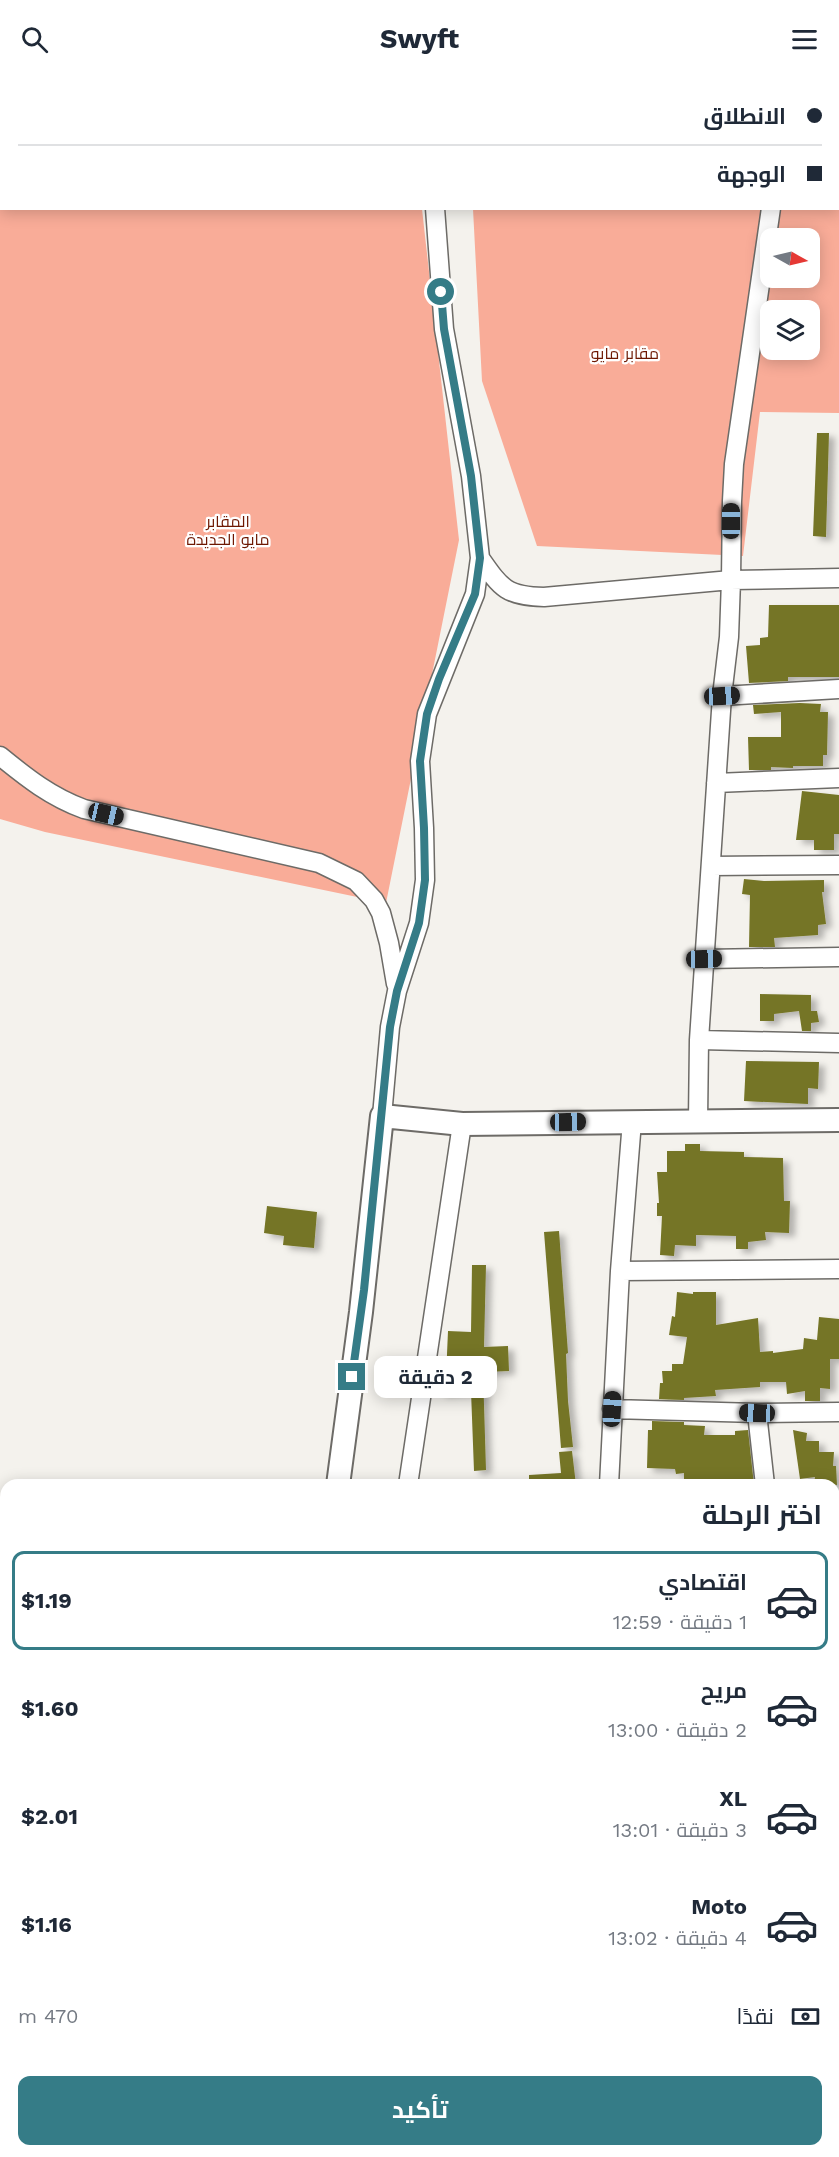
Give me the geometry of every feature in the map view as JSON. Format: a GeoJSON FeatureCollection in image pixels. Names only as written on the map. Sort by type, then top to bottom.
{"type":"FeatureCollection","features":[{"type":"Feature","properties":{"kind":"street"},"geometry":{"type":"LineString","coordinates":[[339,1479],[361,1312],[390,1027],[397,991],[419,923],[425,880],[420,761],[427,714],[439,679],[475,594],[480,558],[471,476],[444,329],[435,210]]}},
{"type":"Feature","properties":{"kind":"street"},"geometry":{"type":"LineString","coordinates":[[698,1121],[699,1040],[704,959],[722,696],[729,637],[734,464],[771,210]]}},
{"type":"Feature","properties":{"kind":"street"},"geometry":{"type":"LineString","coordinates":[[480,558],[497,582],[512,593],[523,596],[544,597],[731,580],[839,578]]}},
{"type":"Feature","properties":{"kind":"street"},"geometry":{"type":"LineString","coordinates":[[722,696],[839,689]]}},
{"type":"Feature","properties":{"kind":"street"},"geometry":{"type":"LineString","coordinates":[[0,756],[41,788],[62,801],[84,809],[319,863],[356,881],[374,900],[381,913],[397,991]]}},
{"type":"Feature","properties":{"kind":"street"},"geometry":{"type":"LineString","coordinates":[[716,783],[839,778]]}},
{"type":"Feature","properties":{"kind":"street"},"geometry":{"type":"LineString","coordinates":[[711,866],[839,865]]}},
{"type":"Feature","properties":{"kind":"street"},"geometry":{"type":"LineString","coordinates":[[704,959],[839,957]]}},
{"type":"Feature","properties":{"kind":"street"},"geometry":{"type":"LineString","coordinates":[[699,1040],[839,1043]]}},
{"type":"Feature","properties":{"kind":"street"},"geometry":{"type":"LineString","coordinates":[[382,1116],[462,1124],[839,1120]]}},
{"type":"Feature","properties":{"kind":"street"},"geometry":{"type":"LineString","coordinates":[[609,1479],[620,1271],[632,1121]]}},
{"type":"Feature","properties":{"kind":"street"},"geometry":{"type":"LineString","coordinates":[[409,1479],[462,1124]]}},
{"type":"Feature","properties":{"kind":"street"},"geometry":{"type":"LineString","coordinates":[[620,1271],[839,1269]]}},
{"type":"Feature","properties":{"kind":"street"},"geometry":{"type":"LineString","coordinates":[[612,1409],[757,1413],[839,1412]]}},
{"type":"Feature","properties":{"kind":"street"},"geometry":{"type":"LineString","coordinates":[[757,1413],[764,1479]]}},
{"type":"Feature","properties":{"kind":"green space","name":"المقابر مايو الجديدة"},"geometry":{"type":"Polygon","coordinates":[[[0,210],[422,210],[459,540],[386,903],[45,832],[0,819],[0,210]]]}},
{"type":"Feature","properties":{"kind":"green space","name":"مقابر مايو"},"geometry":{"type":"Polygon","coordinates":[[[473,210],[839,210],[839,413],[760,412],[743,556],[537,546],[482,381],[473,210]]]}},
{"type":"Feature","properties":{"kind":"building"},"geometry":{"type":"Polygon","coordinates":[[[817,433],[829,433],[826,537],[813,536],[817,433]]]}},
{"type":"Feature","properties":{"kind":"building"},"geometry":{"type":"Polygon","coordinates":[[[769,605],[839,605],[839,677],[788,677],[788,681],[749,683],[746,646],[760,645],[760,638],[768,637],[769,605]]]}},
{"type":"Feature","properties":{"kind":"building"},"geometry":{"type":"Polygon","coordinates":[[[821,704],[820,712],[828,712],[827,755],[823,755],[823,766],[771,767],[771,770],[749,770],[748,737],[781,737],[781,712],[754,714],[753,705],[821,704]]]}},
{"type":"Feature","properties":{"kind":"building"},"geometry":{"type":"Polygon","coordinates":[[[802,791],[839,795],[839,834],[834,834],[834,850],[814,850],[814,840],[796,840],[802,791]]]}},
{"type":"Feature","properties":{"kind":"building"},"geometry":{"type":"Polygon","coordinates":[[[744,879],[824,880],[824,892],[822,892],[826,924],[818,925],[818,935],[774,938],[775,947],[749,947],[750,895],[742,894],[744,879]]]}},
{"type":"Feature","properties":{"kind":"building"},"geometry":{"type":"Polygon","coordinates":[[[760,994],[811,995],[811,1011],[817,1011],[819,1022],[811,1023],[811,1031],[802,1031],[799,1011],[774,1014],[774,1021],[760,1021],[760,994]]]}},
{"type":"Feature","properties":{"kind":"building"},"geometry":{"type":"Polygon","coordinates":[[[746,1061],[819,1062],[818,1089],[808,1088],[808,1104],[744,1101],[746,1061]]]}},
{"type":"Feature","properties":{"kind":"building"},"geometry":{"type":"Polygon","coordinates":[[[685,1144],[700,1144],[700,1151],[744,1152],[744,1157],[783,1158],[784,1201],[790,1201],[789,1233],[765,1232],[766,1240],[748,1242],[748,1249],[736,1249],[736,1236],[696,1235],[696,1246],[675,1245],[674,1256],[660,1255],[662,1216],[657,1216],[657,1203],[659,1203],[657,1172],[667,1172],[667,1151],[685,1151],[685,1144]]]}},
{"type":"Feature","properties":{"kind":"building"},"geometry":{"type":"Polygon","coordinates":[[[267,1206],[317,1212],[314,1248],[283,1245],[284,1236],[264,1233],[267,1206]]]}},
{"type":"Feature","properties":{"kind":"building"},"geometry":{"type":"Polygon","coordinates":[[[559,1231],[568,1353],[566,1354],[568,1401],[573,1447],[561,1448],[544,1232],[559,1231]]]}},
{"type":"Feature","properties":{"kind":"building"},"geometry":{"type":"Polygon","coordinates":[[[472,1265],[486,1265],[484,1347],[508,1346],[509,1371],[483,1372],[486,1470],[474,1471],[471,1391],[440,1393],[439,1378],[446,1377],[448,1331],[471,1332],[472,1265]]]}},
{"type":"Feature","properties":{"kind":"building"},"geometry":{"type":"Polygon","coordinates":[[[677,1292],[693,1294],[693,1292],[716,1292],[716,1325],[758,1318],[760,1352],[773,1351],[773,1353],[803,1349],[804,1338],[817,1340],[819,1317],[839,1319],[839,1359],[830,1359],[830,1389],[820,1388],[820,1401],[805,1401],[805,1391],[787,1394],[786,1382],[760,1382],[760,1387],[715,1390],[716,1396],[684,1398],[684,1400],[653,1399],[659,1399],[660,1383],[663,1383],[662,1371],[672,1371],[672,1364],[683,1364],[687,1337],[669,1335],[672,1316],[675,1317],[677,1292]]]}},
{"type":"Feature","properties":{"kind":"building"},"geometry":{"type":"Polygon","coordinates":[[[652,1421],[684,1422],[684,1425],[705,1426],[704,1435],[735,1435],[735,1431],[748,1430],[753,1479],[684,1479],[684,1473],[676,1474],[675,1469],[647,1468],[648,1430],[652,1430],[652,1421]]]}},
{"type":"Feature","properties":{"kind":"building"},"geometry":{"type":"Polygon","coordinates":[[[793,1430],[807,1433],[806,1441],[819,1441],[819,1452],[834,1452],[833,1466],[836,1466],[837,1479],[815,1479],[815,1477],[800,1479],[793,1430]]]}},
{"type":"Feature","properties":{"kind":"building"},"geometry":{"type":"Polygon","coordinates":[[[572,1451],[575,1479],[529,1479],[529,1475],[561,1473],[559,1452],[572,1451]]]}},
{"type":"Feature","properties":{"kind":"route"},"geometry":{"type":"LineString","coordinates":[[352,1377],[364,1290],[390,1027],[397,991],[419,923],[425,880],[420,761],[427,714],[439,679],[475,594],[480,558],[471,476],[444,329],[441,292]]}}]}
